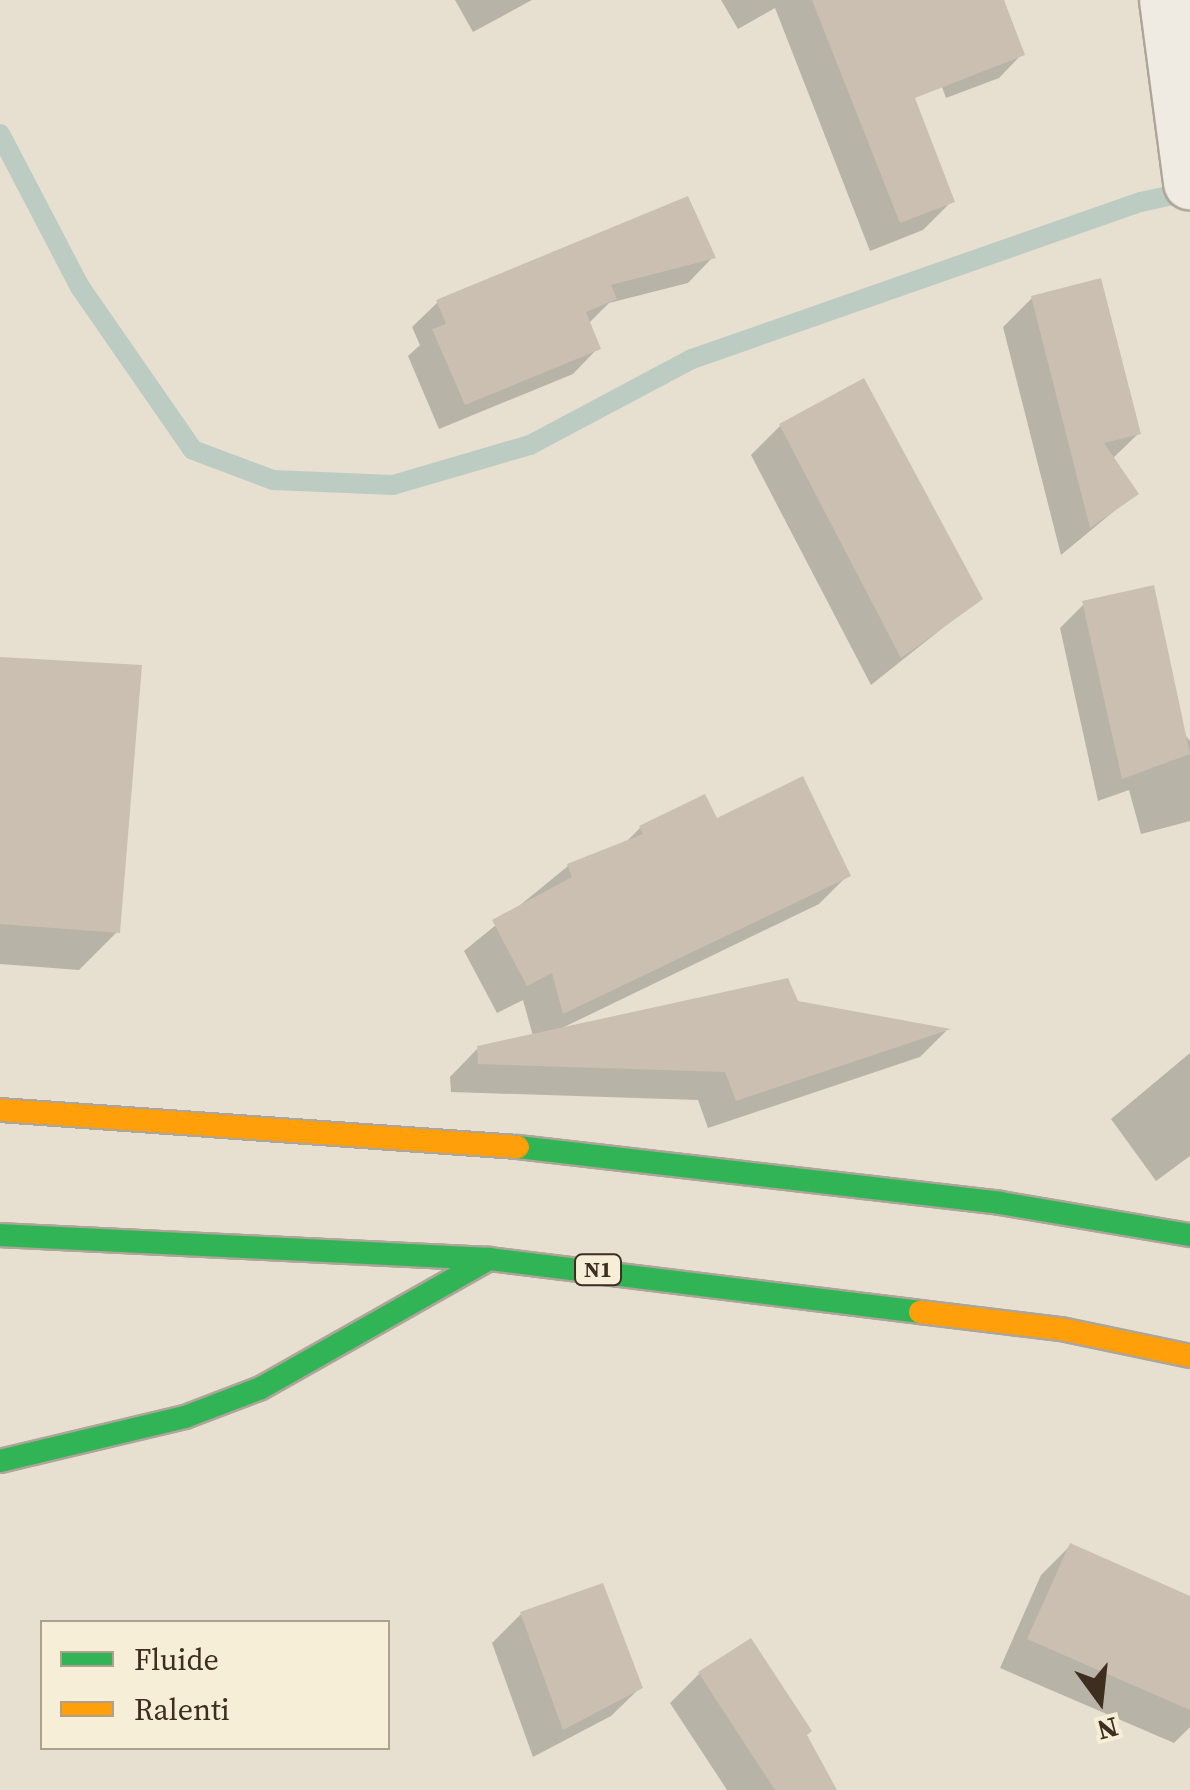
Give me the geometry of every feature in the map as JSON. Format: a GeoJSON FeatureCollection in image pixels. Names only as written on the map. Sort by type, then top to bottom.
{"type":"FeatureCollection","features":[{"type":"Feature","properties":{"kind":"main road"},"geometry":{"type":"LineString","coordinates":[[0,1110],[518,1147],[1000,1203],[1190,1235]]}},
{"type":"Feature","properties":{"kind":"main road","name":"N1"},"geometry":{"type":"LineString","coordinates":[[0,1235],[489,1258],[1061,1329],[1190,1356]]}},
{"type":"Feature","properties":{"kind":"main road"},"geometry":{"type":"LineString","coordinates":[[0,1461],[185,1417],[261,1388],[489,1258]]}},
{"type":"Feature","properties":{"kind":"street"},"geometry":{"type":"LineString","coordinates":[[1166,0],[1188,172]]}},
{"type":"Feature","properties":{"kind":"building"},"geometry":{"type":"Polygon","coordinates":[[[812,0],[1004,0],[1025,55],[915,98],[955,202],[900,223],[812,0]]]}},
{"type":"Feature","properties":{"kind":"building"},"geometry":{"type":"Polygon","coordinates":[[[688,196],[716,258],[611,285],[617,299],[586,312],[601,349],[465,405],[432,329],[446,324],[436,300],[688,196]]]}},
{"type":"Feature","properties":{"kind":"building"},"geometry":{"type":"Polygon","coordinates":[[[1101,278],[1141,434],[1104,443],[1139,494],[1090,528],[1031,296],[1101,278]]]}},
{"type":"Feature","properties":{"kind":"building"},"geometry":{"type":"Polygon","coordinates":[[[864,378],[983,599],[901,658],[779,424],[864,378]]]}},
{"type":"Feature","properties":{"kind":"building"},"geometry":{"type":"Polygon","coordinates":[[[1154,585],[1190,754],[1122,779],[1082,601],[1154,585]]]}},
{"type":"Feature","properties":{"kind":"building"},"geometry":{"type":"Polygon","coordinates":[[[0,657],[142,665],[120,933],[0,924],[0,657]]]}},
{"type":"Feature","properties":{"kind":"building"},"geometry":{"type":"Polygon","coordinates":[[[803,776],[851,876],[563,1014],[552,973],[527,986],[492,920],[572,877],[567,864],[643,834],[639,826],[705,794],[717,818],[803,776]]]}},
{"type":"Feature","properties":{"kind":"building"},"geometry":{"type":"Polygon","coordinates":[[[788,978],[798,1001],[951,1029],[736,1101],[725,1072],[478,1064],[477,1046],[788,978]]]}},
{"type":"Feature","properties":{"kind":"building"},"geometry":{"type":"Polygon","coordinates":[[[1070,1543],[1190,1596],[1190,1710],[1027,1639],[1070,1543]]]}},
{"type":"Feature","properties":{"kind":"building"},"geometry":{"type":"Polygon","coordinates":[[[603,1583],[643,1688],[563,1730],[520,1612],[603,1583]]]}},
{"type":"Feature","properties":{"kind":"building"},"geometry":{"type":"Polygon","coordinates":[[[751,1638],[812,1731],[807,1735],[837,1790],[775,1790],[698,1672],[751,1638]]]}},
{"type":"Feature","properties":{"kind":"waterway"},"geometry":{"type":"LineString","coordinates":[[0,134],[80,287],[193,450],[273,480],[393,485],[530,445],[692,359],[1141,202],[1190,191]]}},
{"type":"Feature","properties":{"kind":"traffic: fast"},"geometry":{"type":"LineString","coordinates":[[518,1147],[1000,1203],[1190,1235]]}},
{"type":"Feature","properties":{"kind":"traffic: fast"},"geometry":{"type":"LineString","coordinates":[[0,1235],[489,1259],[920,1312]]}},
{"type":"Feature","properties":{"kind":"traffic: fast"},"geometry":{"type":"LineString","coordinates":[[0,1461],[185,1417],[261,1388],[489,1259]]}},
{"type":"Feature","properties":{"kind":"traffic: slow"},"geometry":{"type":"LineString","coordinates":[[0,1110],[518,1147]]}},
{"type":"Feature","properties":{"kind":"traffic: slow"},"geometry":{"type":"LineString","coordinates":[[920,1312],[1061,1329],[1190,1356]]}}]}
